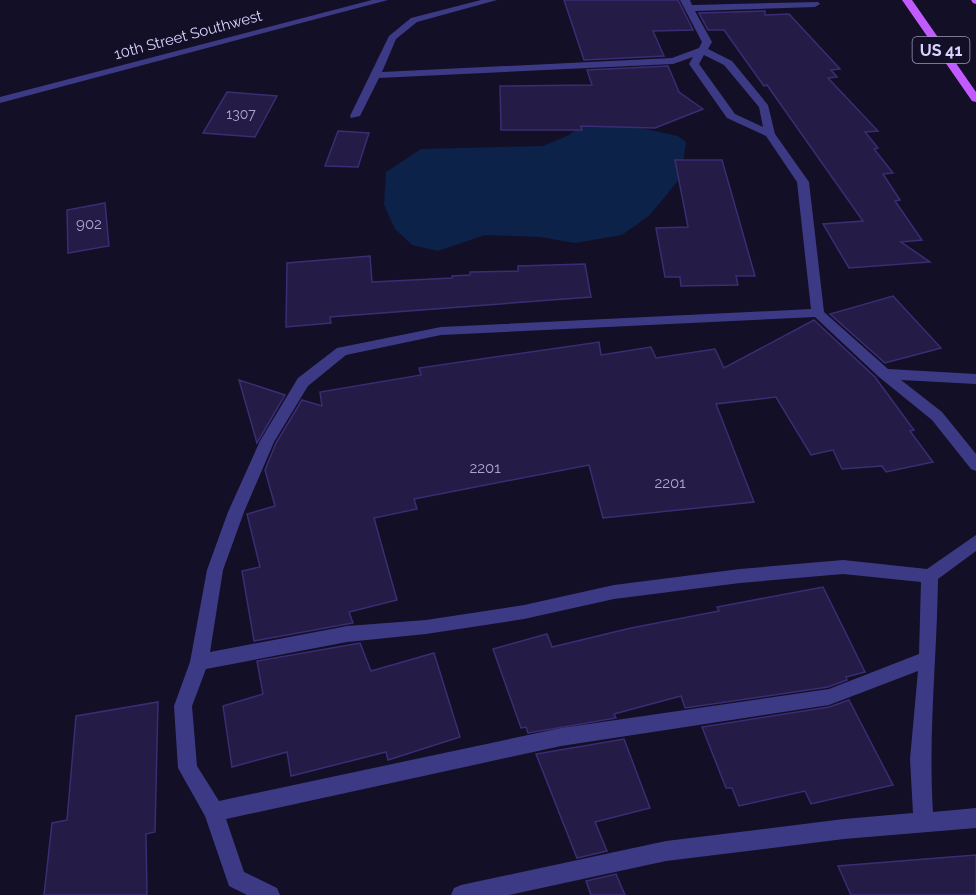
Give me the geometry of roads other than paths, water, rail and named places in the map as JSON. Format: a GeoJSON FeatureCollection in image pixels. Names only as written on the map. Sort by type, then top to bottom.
{"type":"FeatureCollection","features":[{"type":"Feature","properties":{"kind":"main road","name":"US 41"},"geometry":{"type":"LineString","coordinates":[[907,0],[976,99]]}},
{"type":"Feature","properties":{"kind":"street","name":"10th Street Southwest"},"geometry":{"type":"LineString","coordinates":[[0,100],[383,0]]}},
{"type":"Feature","properties":{"kind":"street"},"geometry":{"type":"LineString","coordinates":[[355,116],[392,38],[414,20],[492,0]]}},
{"type":"Feature","properties":{"kind":"street"},"geometry":{"type":"LineString","coordinates":[[770,134],[731,116],[694,64],[707,42],[687,4],[815,4]]}},
{"type":"Feature","properties":{"kind":"street"},"geometry":{"type":"LineString","coordinates":[[375,75],[674,61],[702,50],[728,63],[764,107],[770,134],[803,182],[818,313],[884,374],[937,416],[976,465]]}},
{"type":"Feature","properties":{"kind":"street"},"geometry":{"type":"LineString","coordinates":[[270,895],[236,879],[214,812],[188,768],[183,706],[199,662],[215,570],[267,441],[303,382],[342,351],[441,331],[818,313]]}},
{"type":"Feature","properties":{"kind":"street"},"geometry":{"type":"LineString","coordinates":[[884,374],[976,379]]}},
{"type":"Feature","properties":{"kind":"street"},"geometry":{"type":"LineString","coordinates":[[199,662],[347,634],[426,627],[524,612],[614,592],[740,576],[843,567],[930,576],[976,542]]}},
{"type":"Feature","properties":{"kind":"street"},"geometry":{"type":"LineString","coordinates":[[924,823],[920,759],[928,659],[930,576]]}},
{"type":"Feature","properties":{"kind":"street"},"geometry":{"type":"LineString","coordinates":[[214,812],[561,737],[828,697],[928,659]]}},
{"type":"Feature","properties":{"kind":"street"},"geometry":{"type":"LineString","coordinates":[[461,895],[666,851],[844,829],[976,818]]}},
{"type":"Feature","properties":{"kind":"water"},"geometry":{"type":"Polygon","coordinates":[[[603,120],[678,136],[686,142],[681,177],[650,215],[622,235],[575,243],[540,237],[485,235],[438,251],[412,245],[395,229],[384,205],[386,172],[421,149],[543,146],[569,135],[583,123],[603,120]]]}}]}
